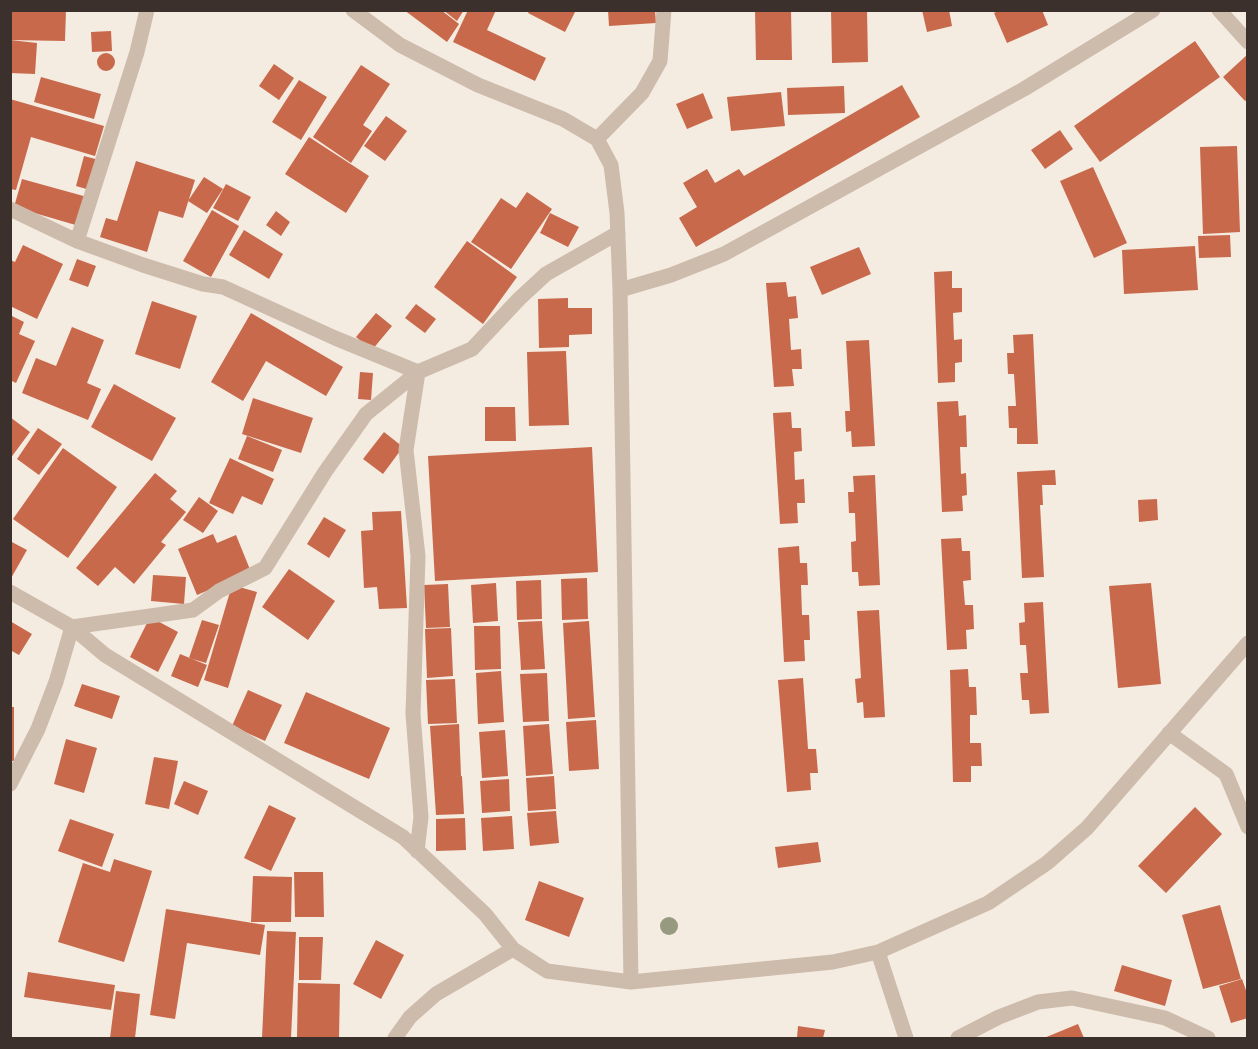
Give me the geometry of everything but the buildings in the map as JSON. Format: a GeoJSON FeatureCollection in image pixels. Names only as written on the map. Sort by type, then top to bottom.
{"type":"FeatureCollection","features":[{"type":"Feature","properties":{"kind":"street"},"geometry":{"type":"LineString","coordinates":[[77,241],[137,52],[147,10]]}},
{"type":"Feature","properties":{"kind":"street"},"geometry":{"type":"LineString","coordinates":[[353,10],[400,45],[478,85],[563,119],[597,139],[611,165],[618,233],[620,290],[631,982]]}},
{"type":"Feature","properties":{"kind":"street"},"geometry":{"type":"LineString","coordinates":[[597,139],[642,93],[660,61],[664,10]]}},
{"type":"Feature","properties":{"kind":"street"},"geometry":{"type":"LineString","coordinates":[[620,290],[671,275],[724,254],[1024,88],[1153,10]]}},
{"type":"Feature","properties":{"kind":"street"},"geometry":{"type":"LineString","coordinates":[[1219,10],[1248,42]]}},
{"type":"Feature","properties":{"kind":"street"},"geometry":{"type":"LineString","coordinates":[[10,209],[77,241],[203,284],[223,287],[335,338],[418,372]]}},
{"type":"Feature","properties":{"kind":"street"},"geometry":{"type":"LineString","coordinates":[[72,627],[194,610],[219,591],[265,568],[325,472],[366,414],[418,372],[472,349],[546,274],[618,233]]}},
{"type":"Feature","properties":{"kind":"street"},"geometry":{"type":"LineString","coordinates":[[417,851],[421,818],[413,714],[418,556],[406,450],[418,372]]}},
{"type":"Feature","properties":{"kind":"street"},"geometry":{"type":"LineString","coordinates":[[10,592],[72,627],[105,655],[403,837],[485,914],[513,950],[547,971],[631,982],[833,962],[878,952],[988,903],[1047,863],[1087,828],[1248,643]]}},
{"type":"Feature","properties":{"kind":"street"},"geometry":{"type":"LineString","coordinates":[[10,784],[38,729],[56,682],[72,627]]}},
{"type":"Feature","properties":{"kind":"street"},"geometry":{"type":"LineString","coordinates":[[1169,733],[1226,774],[1248,827]]}},
{"type":"Feature","properties":{"kind":"street"},"geometry":{"type":"LineString","coordinates":[[395,1038],[410,1017],[436,994],[513,950]]}},
{"type":"Feature","properties":{"kind":"street"},"geometry":{"type":"LineString","coordinates":[[878,952],[906,1038]]}},
{"type":"Feature","properties":{"kind":"street"},"geometry":{"type":"LineString","coordinates":[[958,1038],[999,1017],[1038,1002],[1072,998],[1165,1018],[1208,1038]]}}]}
